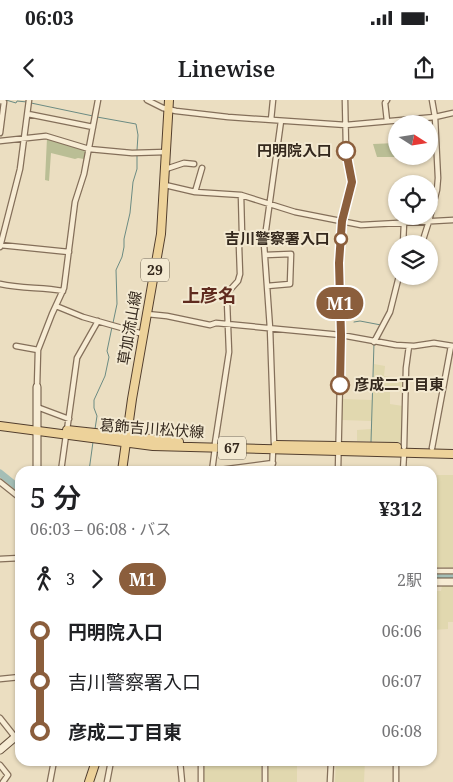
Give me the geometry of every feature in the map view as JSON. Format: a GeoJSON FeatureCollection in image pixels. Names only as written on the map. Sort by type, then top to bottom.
{"type":"FeatureCollection","features":[{"type":"Feature","properties":{"kind":"main road","name":"草加流山線"},"geometry":{"type":"LineString","coordinates":[[123,466],[161,234],[169,100]]}},
{"type":"Feature","properties":{"kind":"main road","name":"葛飾吉川松伏線"},"geometry":{"type":"LineString","coordinates":[[0,422],[37,429]]}},
{"type":"Feature","properties":{"kind":"main road","name":"葛飾吉川松伏線"},"geometry":{"type":"LineString","coordinates":[[0,426],[126,440],[215,446],[404,450],[453,454]]}},
{"type":"Feature","properties":{"kind":"main road","name":"葛飾吉川松伏線"},"geometry":{"type":"LineString","coordinates":[[404,450],[453,448]]}},
{"type":"Feature","properties":{"kind":"main road"},"geometry":{"type":"LineString","coordinates":[[89,782],[94,766]]}},
{"type":"Feature","properties":{"kind":"street"},"geometry":{"type":"LineString","coordinates":[[29,100],[20,168],[0,246],[69,252]]}},
{"type":"Feature","properties":{"kind":"street"},"geometry":{"type":"LineString","coordinates":[[37,466],[38,350],[63,291],[75,202],[82,182],[98,100]]}},
{"type":"Feature","properties":{"kind":"street"},"geometry":{"type":"LineString","coordinates":[[147,100],[168,110],[346,125],[387,121],[385,103],[387,100]]}},
{"type":"Feature","properties":{"kind":"street"},"geometry":{"type":"LineString","coordinates":[[271,120],[273,100]]}},
{"type":"Feature","properties":{"kind":"street"},"geometry":{"type":"LineString","coordinates":[[338,466],[341,335],[339,263],[342,221],[352,182],[346,148],[345,100]]}},
{"type":"Feature","properties":{"kind":"street"},"geometry":{"type":"LineString","coordinates":[[432,100],[435,115]]}},
{"type":"Feature","properties":{"kind":"street"},"geometry":{"type":"LineString","coordinates":[[0,101],[4,102],[0,133]]}},
{"type":"Feature","properties":{"kind":"street"},"geometry":{"type":"LineString","coordinates":[[438,116],[453,113]]}},
{"type":"Feature","properties":{"kind":"street"},"geometry":{"type":"LineString","coordinates":[[28,114],[93,127]]}},
{"type":"Feature","properties":{"kind":"street"},"geometry":{"type":"LineString","coordinates":[[273,466],[274,447],[270,328],[264,244],[281,121]]}},
{"type":"Feature","properties":{"kind":"street"},"geometry":{"type":"LineString","coordinates":[[0,141],[46,136],[89,149],[132,153],[166,152]]}},
{"type":"Feature","properties":{"kind":"street"},"geometry":{"type":"LineString","coordinates":[[166,169],[184,163],[194,164]]}},
{"type":"Feature","properties":{"kind":"street"},"geometry":{"type":"LineString","coordinates":[[195,192],[202,168]]}},
{"type":"Feature","properties":{"kind":"street"},"geometry":{"type":"LineString","coordinates":[[165,185],[195,192],[241,195],[295,212],[361,225],[388,224]]}},
{"type":"Feature","properties":{"kind":"street"},"geometry":{"type":"LineString","coordinates":[[213,466],[229,352],[226,308],[229,291],[238,281],[240,274],[241,195]]}},
{"type":"Feature","properties":{"kind":"street"},"geometry":{"type":"LineString","coordinates":[[438,221],[453,220]]}},
{"type":"Feature","properties":{"kind":"street"},"geometry":{"type":"LineString","coordinates":[[265,255],[291,254],[290,284],[267,286]]}},
{"type":"Feature","properties":{"kind":"street"},"geometry":{"type":"LineString","coordinates":[[0,284],[24,289],[63,291]]}},
{"type":"Feature","properties":{"kind":"street"},"geometry":{"type":"LineString","coordinates":[[374,342],[390,312],[397,285]]}},
{"type":"Feature","properties":{"kind":"street"},"geometry":{"type":"LineString","coordinates":[[56,306],[143,334]]}},
{"type":"Feature","properties":{"kind":"street"},"geometry":{"type":"LineString","coordinates":[[147,314],[210,325],[216,323],[341,335],[374,342],[409,346],[434,343],[452,346],[432,448]]}},
{"type":"Feature","properties":{"kind":"street"},"geometry":{"type":"LineString","coordinates":[[62,466],[77,358],[98,321]]}},
{"type":"Feature","properties":{"kind":"street"},"geometry":{"type":"LineString","coordinates":[[16,346],[38,350]]}},
{"type":"Feature","properties":{"kind":"street"},"geometry":{"type":"LineString","coordinates":[[403,466],[406,368],[409,346]]}},
{"type":"Feature","properties":{"kind":"street"},"geometry":{"type":"LineString","coordinates":[[37,407],[69,419]]}},
{"type":"Feature","properties":{"kind":"street"},"geometry":{"type":"LineString","coordinates":[[250,466],[273,463]]}},
{"type":"Feature","properties":{"kind":"street"},"geometry":{"type":"LineString","coordinates":[[0,482],[15,494]]}},
{"type":"Feature","properties":{"kind":"street"},"geometry":{"type":"LineString","coordinates":[[0,560],[15,558]]}},
{"type":"Feature","properties":{"kind":"street"},"geometry":{"type":"LineString","coordinates":[[437,571],[453,571]]}},
{"type":"Feature","properties":{"kind":"street"},"geometry":{"type":"LineString","coordinates":[[437,582],[453,582]]}},
{"type":"Feature","properties":{"kind":"street"},"geometry":{"type":"LineString","coordinates":[[0,679],[15,678]]}},
{"type":"Feature","properties":{"kind":"street"},"geometry":{"type":"LineString","coordinates":[[0,718],[15,732]]}},
{"type":"Feature","properties":{"kind":"street"},"geometry":{"type":"LineString","coordinates":[[0,750],[15,738]]}},
{"type":"Feature","properties":{"kind":"street"},"geometry":{"type":"LineString","coordinates":[[0,765],[8,775],[4,782]]}},
{"type":"Feature","properties":{"kind":"street"},"geometry":{"type":"LineString","coordinates":[[50,782],[53,766]]}},
{"type":"Feature","properties":{"kind":"street"},"geometry":{"type":"LineString","coordinates":[[107,782],[110,766]]}},
{"type":"Feature","properties":{"kind":"street"},"geometry":{"type":"LineString","coordinates":[[180,766],[182,782]]}},
{"type":"Feature","properties":{"kind":"street"},"geometry":{"type":"LineString","coordinates":[[201,766],[201,782]]}},
{"type":"Feature","properties":{"kind":"street"},"geometry":{"type":"LineString","coordinates":[[265,766],[265,782]]}},
{"type":"Feature","properties":{"kind":"street"},"geometry":{"type":"LineString","coordinates":[[330,782],[331,766]]}},
{"type":"Feature","properties":{"kind":"street"},"geometry":{"type":"LineString","coordinates":[[396,766],[396,782]]}},
{"type":"Feature","properties":{"kind":"shaded area"},"geometry":{"type":"Polygon","coordinates":[[[374,364],[385,366],[384,376],[404,379],[404,391],[390,392],[390,404],[403,406],[401,442],[357,441],[357,430],[371,429],[371,421],[342,420],[343,399],[372,400],[374,364]]]}},
{"type":"Feature","properties":{"kind":"shaded area"},"geometry":{"type":"Polygon","coordinates":[[[437,475],[453,475],[453,568],[437,567],[437,475]]]}},
{"type":"Feature","properties":{"kind":"shaded area"},"geometry":{"type":"Polygon","coordinates":[[[442,585],[453,586],[453,622],[448,622],[448,629],[437,630],[437,591],[441,591],[442,585]]]}},
{"type":"Feature","properties":{"kind":"shaded area"},"geometry":{"type":"Polygon","coordinates":[[[203,766],[262,766],[261,782],[203,782],[203,766]]]}},
{"type":"Feature","properties":{"kind":"shaded area"},"geometry":{"type":"Polygon","coordinates":[[[267,766],[297,766],[297,782],[267,782],[267,766]]]}},
{"type":"Feature","properties":{"kind":"shaded area"},"geometry":{"type":"Polygon","coordinates":[[[336,766],[365,766],[364,782],[335,782],[336,766]]]}},
{"type":"Feature","properties":{"kind":"green space"},"geometry":{"type":"Polygon","coordinates":[[[47,138],[86,151],[84,159],[75,159],[51,153],[49,181],[45,180],[47,138]]]}},
{"type":"Feature","properties":{"kind":"green space"},"geometry":{"type":"Polygon","coordinates":[[[388,143],[388,157],[377,157],[373,144],[388,143]]]}},
{"type":"Feature","properties":{"kind":"waterway"},"geometry":{"type":"LineString","coordinates":[[6,100],[16,103],[17,101],[27,102]]}},
{"type":"Feature","properties":{"kind":"waterway"},"geometry":{"type":"LineString","coordinates":[[31,103],[93,116]]}},
{"type":"Feature","properties":{"kind":"waterway"},"geometry":{"type":"LineString","coordinates":[[97,117],[136,124],[138,135],[137,150]]}},
{"type":"Feature","properties":{"kind":"waterway"},"geometry":{"type":"LineString","coordinates":[[113,323],[117,304],[116,270],[124,247],[133,182],[137,169],[137,155]]}},
{"type":"Feature","properties":{"kind":"waterway"},"geometry":{"type":"LineString","coordinates":[[354,322],[360,321],[381,325]]}},
{"type":"Feature","properties":{"kind":"waterway"},"geometry":{"type":"LineString","coordinates":[[95,429],[97,416],[94,400],[105,376],[109,357],[107,351],[112,327]]}},
{"type":"Feature","properties":{"kind":"waterway"},"geometry":{"type":"LineString","coordinates":[[371,442],[374,343]]}},
{"type":"Feature","properties":{"kind":"waterway"},"geometry":{"type":"LineString","coordinates":[[90,466],[93,442]]}},
{"type":"Feature","properties":{"kind":"waterway"},"geometry":{"type":"LineString","coordinates":[[0,473],[15,485]]}},
{"type":"Feature","properties":{"kind":"waterway"},"geometry":{"type":"LineString","coordinates":[[437,575],[453,575]]}},
{"type":"Feature","properties":{"kind":"bus line","name":"M1"},"geometry":{"type":"LineString","coordinates":[[340,385],[339,263],[342,221],[352,182],[346,151]]}},
{"type":"Feature","properties":{"kind":"place","name":"円明院入口"},"geometry":{"type":"Point","coordinates":[346,151]}},
{"type":"Feature","properties":{"kind":"place","name":"吉川警察署入口"},"geometry":{"type":"Point","coordinates":[341,239]}},
{"type":"Feature","properties":{"kind":"place","name":"彦成二丁目東"},"geometry":{"type":"Point","coordinates":[340,385]}},
{"type":"Feature","properties":{"kind":"district","name":"上彦名"},"geometry":{"type":"Point","coordinates":[209,296]}}]}
